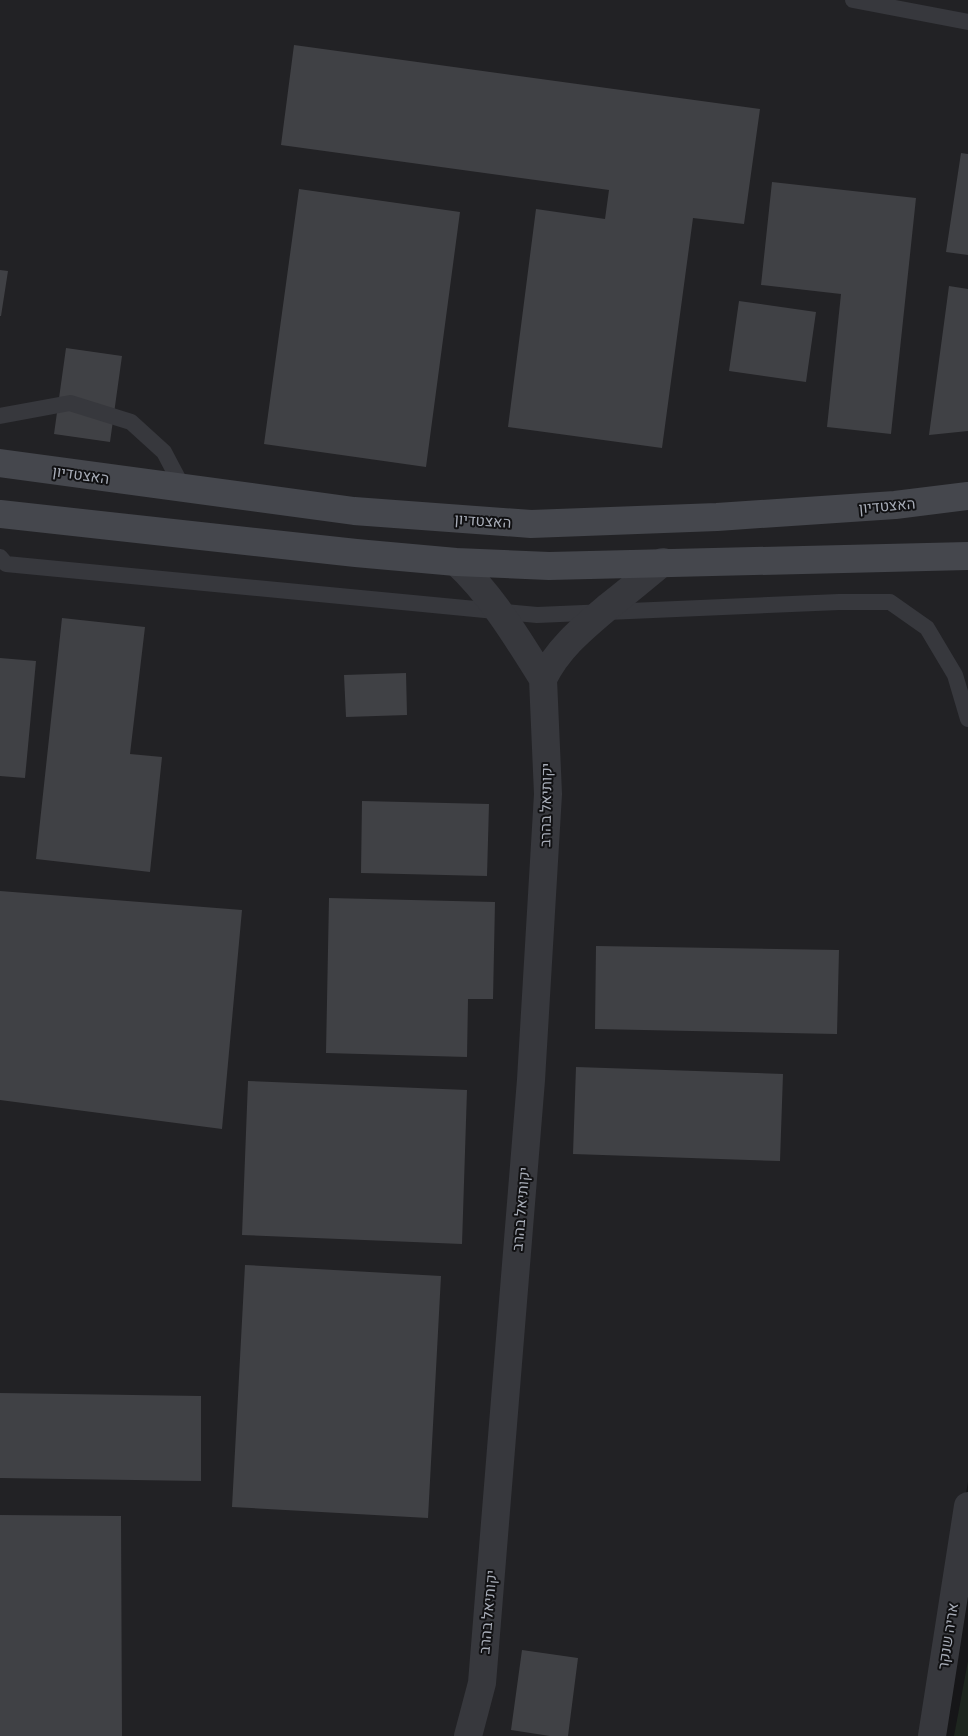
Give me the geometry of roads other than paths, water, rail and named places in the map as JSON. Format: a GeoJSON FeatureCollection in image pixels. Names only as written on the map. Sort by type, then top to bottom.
{"type":"FeatureCollection","features":[{"type":"Feature","properties":{"kind":"main road","name":"האצטדיון"},"geometry":{"type":"LineString","coordinates":[[0,463],[354,511],[531,524],[717,517],[896,505],[968,496]]}},
{"type":"Feature","properties":{"kind":"main road"},"geometry":{"type":"LineString","coordinates":[[0,514],[356,553],[456,562],[549,566],[663,562],[964,558]]}},
{"type":"Feature","properties":{"kind":"street"},"geometry":{"type":"LineString","coordinates":[[456,562],[470,575],[497,611],[543,679]]}},
{"type":"Feature","properties":{"kind":"street"},"geometry":{"type":"LineString","coordinates":[[543,679],[551,663],[562,649],[663,562]]}},
{"type":"Feature","properties":{"kind":"street","name":"יקותיאל בהרב"},"geometry":{"type":"LineString","coordinates":[[468,1736],[482,1683],[531,1080],[548,794],[543,679]]}},
{"type":"Feature","properties":{"kind":"street","name":"אריה שנקר"},"geometry":{"type":"LineString","coordinates":[[932,1736],[968,1506]]}},
{"type":"Feature","properties":{"kind":"lane"},"geometry":{"type":"LineString","coordinates":[[854,0],[968,22]]}},
{"type":"Feature","properties":{"kind":"lane"},"geometry":{"type":"LineString","coordinates":[[0,416],[70,403],[131,422],[164,452],[183,488]]}},
{"type":"Feature","properties":{"kind":"lane"},"geometry":{"type":"LineString","coordinates":[[0,557],[6,564],[536,615],[604,611],[890,602],[927,628],[955,675],[968,719]]}}]}
